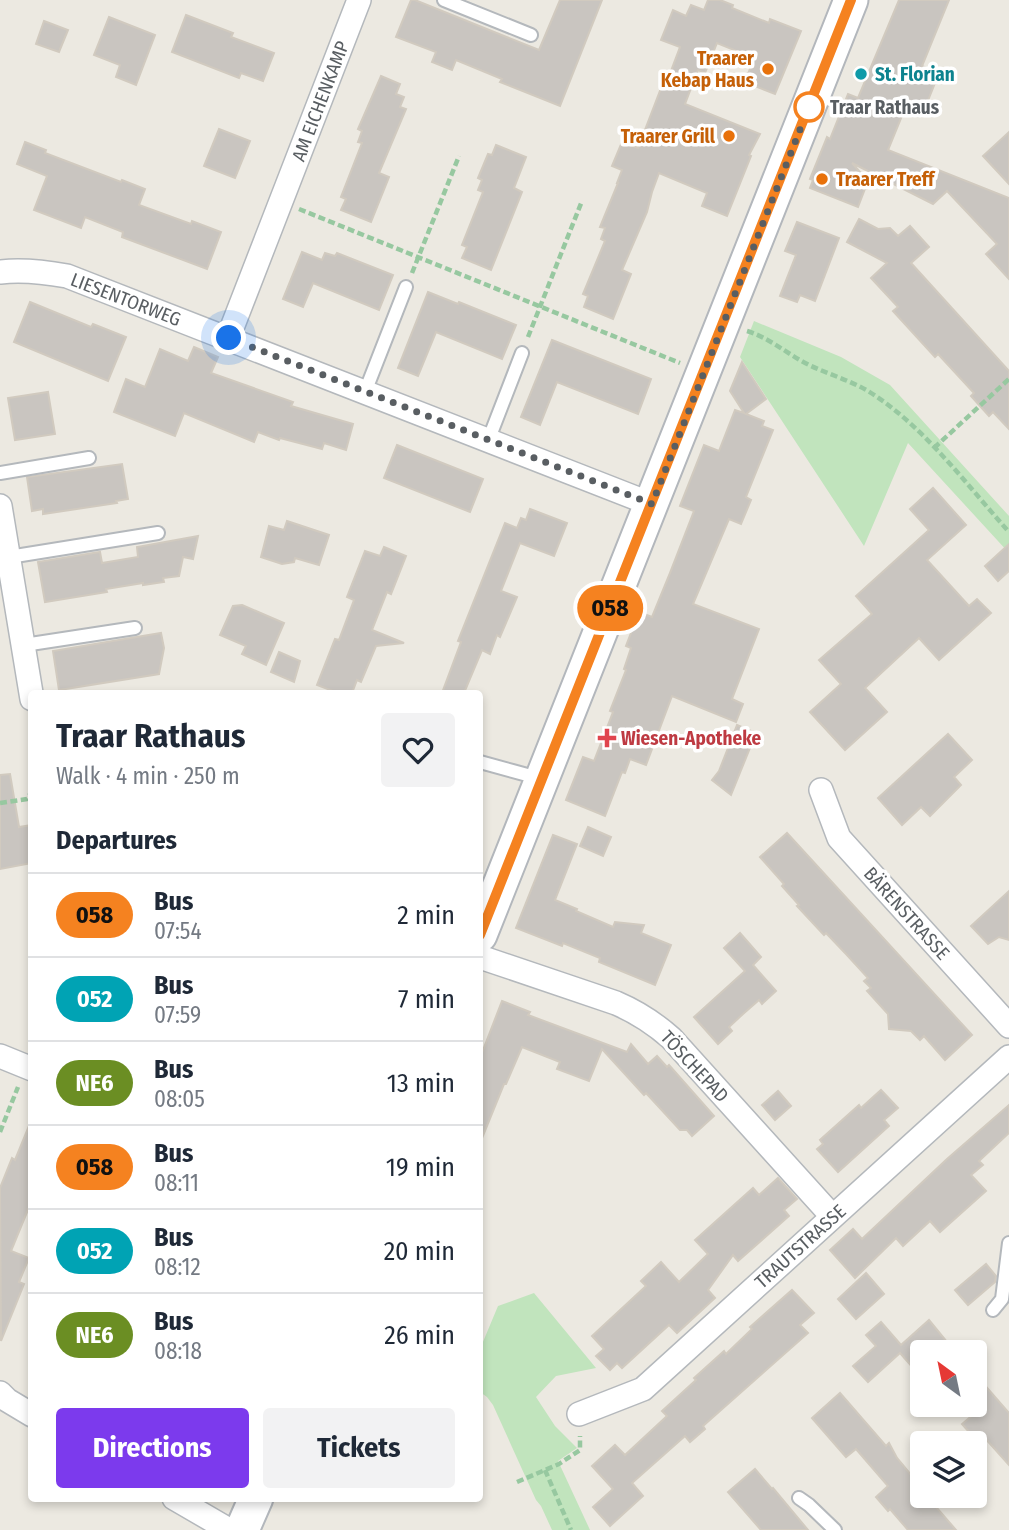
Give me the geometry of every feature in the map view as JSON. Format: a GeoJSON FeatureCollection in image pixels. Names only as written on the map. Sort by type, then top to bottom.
{"type":"FeatureCollection","features":[{"type":"Feature","properties":{"kind":"main road"},"geometry":{"type":"LineString","coordinates":[[483,927],[851,0]]}},
{"type":"Feature","properties":{"kind":"main road"},"geometry":{"type":"LineString","coordinates":[[243,1530],[254,1502]]}},
{"type":"Feature","properties":{"kind":"street","name":"AM EICHENKAMP"},"geometry":{"type":"LineString","coordinates":[[229,338],[359,0]]}},
{"type":"Feature","properties":{"kind":"street","name":"LIESENTORWEG"},"geometry":{"type":"LineString","coordinates":[[0,272],[42,271],[67,276],[652,504]]}},
{"type":"Feature","properties":{"kind":"street"},"geometry":{"type":"LineString","coordinates":[[0,506],[31,690]]}},
{"type":"Feature","properties":{"kind":"street","name":"BÄRENSTRASSE"},"geometry":{"type":"LineString","coordinates":[[821,790],[839,838],[1009,1026]]}},
{"type":"Feature","properties":{"kind":"street","name":"TÖSCHEPAD"},"geometry":{"type":"LineString","coordinates":[[483,958],[616,1003],[655,1024],[671,1038],[832,1216]]}},
{"type":"Feature","properties":{"kind":"street"},"geometry":{"type":"LineString","coordinates":[[0,1056],[28,1068]]}},
{"type":"Feature","properties":{"kind":"street","name":"TRAUTSTRASSE"},"geometry":{"type":"LineString","coordinates":[[579,1414],[643,1390],[1009,1058]]}},
{"type":"Feature","properties":{"kind":"street"},"geometry":{"type":"LineString","coordinates":[[0,1393],[6,1401],[28,1413]]}},
{"type":"Feature","properties":{"kind":"street"},"geometry":{"type":"LineString","coordinates":[[181,1502],[229,1530]]}},
{"type":"Feature","properties":{"kind":"lane"},"geometry":{"type":"LineString","coordinates":[[444,0],[531,34]]}},
{"type":"Feature","properties":{"kind":"lane"},"geometry":{"type":"LineString","coordinates":[[365,392],[406,287]]}},
{"type":"Feature","properties":{"kind":"lane"},"geometry":{"type":"LineString","coordinates":[[488,441],[522,353]]}},
{"type":"Feature","properties":{"kind":"lane"},"geometry":{"type":"LineString","coordinates":[[0,473],[89,458]]}},
{"type":"Feature","properties":{"kind":"lane"},"geometry":{"type":"LineString","coordinates":[[9,557],[158,533]]}},
{"type":"Feature","properties":{"kind":"lane"},"geometry":{"type":"LineString","coordinates":[[24,645],[135,628]]}},
{"type":"Feature","properties":{"kind":"lane"},"geometry":{"type":"LineString","coordinates":[[483,763],[542,779]]}},
{"type":"Feature","properties":{"kind":"lane"},"geometry":{"type":"LineString","coordinates":[[993,1310],[1002,1299],[1009,1243]]}},
{"type":"Feature","properties":{"kind":"lane"},"geometry":{"type":"LineString","coordinates":[[799,1498],[835,1530]]}},
{"type":"Feature","properties":{"kind":"path"},"geometry":{"type":"LineString","coordinates":[[406,287],[459,156]]}},
{"type":"Feature","properties":{"kind":"path"},"geometry":{"type":"LineString","coordinates":[[522,353],[582,201]]}},
{"type":"Feature","properties":{"kind":"path"},"geometry":{"type":"LineString","coordinates":[[281,202],[704,373]]}},
{"type":"Feature","properties":{"kind":"path"},"geometry":{"type":"LineString","coordinates":[[723,324],[767,339],[808,365],[867,391],[906,420],[1009,532]]}},
{"type":"Feature","properties":{"kind":"path"},"geometry":{"type":"LineString","coordinates":[[934,448],[1009,379]]}},
{"type":"Feature","properties":{"kind":"path"},"geometry":{"type":"LineString","coordinates":[[0,803],[28,797]]}},
{"type":"Feature","properties":{"kind":"path"},"geometry":{"type":"LineString","coordinates":[[0,1132],[28,1070]]}},
{"type":"Feature","properties":{"kind":"path"},"geometry":{"type":"LineString","coordinates":[[517,1482],[567,1459],[580,1450],[579,1414]]}},
{"type":"Feature","properties":{"kind":"path"},"geometry":{"type":"LineString","coordinates":[[545,1470],[571,1530]]}},
{"type":"Feature","properties":{"kind":"green space"},"geometry":{"type":"Polygon","coordinates":[[[754,321],[841,357],[890,385],[1009,516],[1009,553],[908,443],[864,546],[740,357],[754,321]]]}},
{"type":"Feature","properties":{"kind":"green space"},"geometry":{"type":"Polygon","coordinates":[[[534,1293],[596,1368],[556,1376],[536,1397],[555,1426],[577,1448],[558,1461],[590,1530],[552,1530],[493,1405],[483,1394],[483,1342],[498,1306],[534,1293]]]}},
{"type":"Feature","properties":{"kind":"building"},"geometry":{"type":"Polygon","coordinates":[[[411,0],[539,50],[560,0],[602,0],[560,106],[500,82],[502,79],[456,60],[452,70],[432,62],[436,52],[396,37],[411,0]]]}},
{"type":"Feature","properties":{"kind":"building"},"geometry":{"type":"Polygon","coordinates":[[[708,0],[720,0],[733,5],[732,8],[769,23],[770,19],[801,31],[775,94],[745,82],[754,58],[717,43],[705,73],[698,70],[685,104],[760,134],[749,155],[751,156],[727,216],[702,206],[707,193],[659,173],[647,212],[622,270],[631,274],[613,319],[584,307],[588,296],[583,294],[605,241],[601,239],[605,228],[600,227],[622,170],[612,166],[622,142],[638,148],[663,83],[666,84],[680,47],[661,40],[673,10],[686,16],[691,5],[704,10],[708,0]]]}},
{"type":"Feature","properties":{"kind":"building"},"geometry":{"type":"Polygon","coordinates":[[[899,0],[949,0],[922,66],[939,73],[925,108],[908,101],[888,150],[1009,198],[1009,279],[986,254],[997,244],[947,191],[933,204],[852,163],[868,181],[858,207],[810,188],[813,180],[810,179],[827,137],[830,139],[848,94],[858,98],[899,0]]]}},
{"type":"Feature","properties":{"kind":"building"},"geometry":{"type":"Polygon","coordinates":[[[186,15],[233,33],[231,37],[274,53],[263,81],[241,73],[239,78],[172,52],[186,15]]]}},
{"type":"Feature","properties":{"kind":"building"},"geometry":{"type":"Polygon","coordinates":[[[109,17],[155,35],[136,85],[116,77],[120,65],[94,55],[109,17]]]}},
{"type":"Feature","properties":{"kind":"building"},"geometry":{"type":"Polygon","coordinates":[[[44,21],[68,30],[59,52],[36,44],[44,21]]]}},
{"type":"Feature","properties":{"kind":"building"},"geometry":{"type":"Polygon","coordinates":[[[381,76],[400,84],[396,94],[404,97],[400,107],[406,109],[379,173],[389,177],[371,222],[341,210],[346,199],[341,197],[362,143],[358,142],[362,131],[358,129],[381,76]]]}},
{"type":"Feature","properties":{"kind":"building"},"geometry":{"type":"Polygon","coordinates":[[[219,129],[250,141],[235,178],[204,166],[219,129]]]}},
{"type":"Feature","properties":{"kind":"building"},"geometry":{"type":"Polygon","coordinates":[[[1009,132],[1009,184],[983,156],[1009,132]]]}},
{"type":"Feature","properties":{"kind":"building"},"geometry":{"type":"Polygon","coordinates":[[[25,142],[46,150],[45,153],[145,189],[139,205],[221,232],[207,269],[122,237],[123,232],[85,217],[81,228],[34,210],[47,176],[17,164],[25,142]]]}},
{"type":"Feature","properties":{"kind":"building"},"geometry":{"type":"Polygon","coordinates":[[[496,145],[526,157],[514,188],[522,192],[491,270],[462,258],[467,247],[462,245],[483,192],[478,190],[482,180],[478,178],[488,154],[492,155],[496,145]]]}},
{"type":"Feature","properties":{"kind":"building"},"geometry":{"type":"Polygon","coordinates":[[[859,219],[878,229],[890,228],[898,236],[910,226],[929,247],[911,263],[1009,371],[1009,429],[993,412],[989,416],[971,396],[974,393],[938,354],[935,357],[893,311],[898,307],[871,278],[887,263],[847,242],[859,219]]]}},
{"type":"Feature","properties":{"kind":"building"},"geometry":{"type":"Polygon","coordinates":[[[797,222],[839,238],[815,301],[800,295],[797,302],[780,296],[796,255],[785,251],[797,222]]]}},
{"type":"Feature","properties":{"kind":"building"},"geometry":{"type":"Polygon","coordinates":[[[302,252],[322,260],[325,253],[335,256],[337,253],[393,275],[379,310],[313,283],[303,307],[283,299],[302,252]]]}},
{"type":"Feature","properties":{"kind":"building"},"geometry":{"type":"Polygon","coordinates":[[[428,292],[516,325],[502,359],[436,332],[418,376],[398,368],[428,292]]]}},
{"type":"Feature","properties":{"kind":"building"},"geometry":{"type":"Polygon","coordinates":[[[30,302],[91,327],[93,324],[126,337],[108,381],[14,342],[30,302]]]}},
{"type":"Feature","properties":{"kind":"building"},"geometry":{"type":"Polygon","coordinates":[[[552,340],[651,379],[638,414],[557,382],[540,425],[521,417],[552,340]]]}},
{"type":"Feature","properties":{"kind":"building"},"geometry":{"type":"Polygon","coordinates":[[[194,347],[218,357],[211,373],[293,402],[291,406],[353,424],[346,450],[324,443],[322,449],[280,438],[279,440],[258,432],[254,442],[184,413],[175,436],[114,412],[126,379],[145,387],[160,349],[188,361],[194,347]]]}},
{"type":"Feature","properties":{"kind":"building"},"geometry":{"type":"Polygon","coordinates":[[[742,362],[766,399],[746,414],[764,421],[762,426],[773,430],[746,497],[751,500],[741,524],[729,519],[693,604],[759,629],[732,699],[743,704],[736,722],[672,696],[646,765],[630,759],[625,773],[622,772],[605,816],[566,800],[583,757],[594,761],[626,670],[624,669],[631,648],[626,646],[639,612],[652,617],[670,573],[694,511],[680,506],[704,445],[719,451],[735,410],[744,413],[730,391],[742,362]]]}},
{"type":"Feature","properties":{"kind":"building"},"geometry":{"type":"Polygon","coordinates":[[[48,392],[55,434],[15,440],[8,398],[48,392]]]}},
{"type":"Feature","properties":{"kind":"building"},"geometry":{"type":"Polygon","coordinates":[[[397,445],[483,479],[470,512],[384,478],[397,445]]]}},
{"type":"Feature","properties":{"kind":"building"},"geometry":{"type":"Polygon","coordinates":[[[122,464],[128,499],[43,514],[43,509],[32,511],[27,477],[122,464]]]}},
{"type":"Feature","properties":{"kind":"building"},"geometry":{"type":"Polygon","coordinates":[[[933,488],[966,525],[927,560],[969,606],[977,599],[991,613],[939,660],[919,638],[865,688],[887,712],[845,750],[810,712],[841,684],[819,660],[872,614],[856,596],[929,530],[910,509],[933,488]]]}},
{"type":"Feature","properties":{"kind":"building"},"geometry":{"type":"Polygon","coordinates":[[[530,509],[567,523],[554,556],[520,543],[501,591],[517,597],[500,637],[497,635],[490,654],[482,650],[465,690],[443,690],[461,642],[458,641],[505,523],[517,528],[521,518],[526,520],[530,509]]]}},
{"type":"Feature","properties":{"kind":"building"},"geometry":{"type":"Polygon","coordinates":[[[287,521],[329,535],[319,565],[295,558],[294,562],[282,564],[261,557],[269,526],[284,530],[287,521]]]}},
{"type":"Feature","properties":{"kind":"building"},"geometry":{"type":"Polygon","coordinates":[[[198,536],[193,559],[183,557],[179,576],[163,578],[164,582],[106,589],[107,592],[45,602],[38,562],[100,552],[102,563],[138,557],[137,547],[198,536]]]}},
{"type":"Feature","properties":{"kind":"building"},"geometry":{"type":"Polygon","coordinates":[[[1009,544],[1009,571],[998,581],[985,566],[1009,544]]]}},
{"type":"Feature","properties":{"kind":"building"},"geometry":{"type":"Polygon","coordinates":[[[384,547],[406,556],[391,594],[387,592],[372,630],[404,643],[376,646],[361,682],[357,680],[353,690],[330,690],[317,685],[335,639],[339,640],[354,600],[347,597],[365,551],[380,556],[384,547]]]}},
{"type":"Feature","properties":{"kind":"building"},"geometry":{"type":"Polygon","coordinates":[[[242,605],[284,623],[266,665],[242,654],[246,646],[220,635],[233,606],[242,605]]]}},
{"type":"Feature","properties":{"kind":"building"},"geometry":{"type":"Polygon","coordinates":[[[161,633],[164,648],[159,674],[59,690],[53,651],[161,633]]]}},
{"type":"Feature","properties":{"kind":"building"},"geometry":{"type":"Polygon","coordinates":[[[279,652],[300,661],[294,682],[271,672],[279,652]]]}},
{"type":"Feature","properties":{"kind":"building"},"geometry":{"type":"Polygon","coordinates":[[[737,725],[756,733],[731,795],[712,780],[719,771],[737,725]]]}},
{"type":"Feature","properties":{"kind":"building"},"geometry":{"type":"Polygon","coordinates":[[[948,734],[972,760],[954,777],[961,785],[930,816],[921,807],[902,825],[878,798],[948,734]]]}},
{"type":"Feature","properties":{"kind":"building"},"geometry":{"type":"Polygon","coordinates":[[[10,774],[19,827],[28,826],[28,864],[0,869],[0,775],[10,774]]]}},
{"type":"Feature","properties":{"kind":"building"},"geometry":{"type":"Polygon","coordinates":[[[588,827],[611,837],[603,856],[580,846],[588,827]]]}},
{"type":"Feature","properties":{"kind":"building"},"geometry":{"type":"Polygon","coordinates":[[[787,833],[972,1035],[945,1060],[924,1036],[920,1040],[911,1031],[889,1029],[888,1014],[867,991],[871,988],[864,981],[868,978],[797,906],[799,905],[782,886],[784,884],[760,857],[787,833]]]}},
{"type":"Feature","properties":{"kind":"building"},"geometry":{"type":"Polygon","coordinates":[[[553,835],[577,844],[555,900],[613,927],[615,922],[644,925],[641,933],[671,945],[655,985],[599,962],[600,958],[516,928],[553,835]]]}},
{"type":"Feature","properties":{"kind":"building"},"geometry":{"type":"Polygon","coordinates":[[[1009,891],[1009,940],[999,937],[988,944],[971,926],[1009,891]]]}},
{"type":"Feature","properties":{"kind":"building"},"geometry":{"type":"Polygon","coordinates":[[[740,933],[761,957],[753,965],[776,991],[762,1004],[759,1000],[743,1014],[729,1027],[732,1031],[718,1044],[694,1017],[745,971],[724,948],[740,933]]]}},
{"type":"Feature","properties":{"kind":"building"},"geometry":{"type":"Polygon","coordinates":[[[502,1001],[530,1012],[528,1015],[627,1052],[631,1044],[648,1064],[657,1056],[667,1067],[669,1065],[714,1116],[692,1136],[687,1130],[680,1130],[602,1049],[589,1081],[557,1069],[560,1062],[522,1047],[483,1136],[483,1050],[502,1001]]]}},
{"type":"Feature","properties":{"kind":"building"},"geometry":{"type":"Polygon","coordinates":[[[881,1090],[898,1108],[884,1120],[889,1126],[838,1172],[817,1149],[823,1144],[820,1140],[859,1105],[861,1108],[881,1090]]]}},
{"type":"Feature","properties":{"kind":"building"},"geometry":{"type":"Polygon","coordinates":[[[778,1091],[791,1106],[775,1120],[762,1105],[778,1091]]]}},
{"type":"Feature","properties":{"kind":"building"},"geometry":{"type":"Polygon","coordinates":[[[1009,1105],[1009,1133],[979,1161],[983,1165],[971,1175],[986,1191],[940,1232],[930,1221],[903,1246],[896,1238],[855,1278],[830,1250],[853,1229],[862,1239],[1009,1105]]]}},
{"type":"Feature","properties":{"kind":"building"},"geometry":{"type":"Polygon","coordinates":[[[28,1128],[28,1210],[11,1251],[28,1258],[28,1260],[19,1282],[24,1284],[1,1341],[0,1188],[12,1158],[15,1160],[28,1128]]]}},
{"type":"Feature","properties":{"kind":"building"},"geometry":{"type":"Polygon","coordinates":[[[778,1178],[797,1199],[784,1210],[789,1216],[738,1261],[733,1255],[708,1290],[715,1298],[677,1333],[669,1325],[622,1368],[617,1363],[610,1370],[596,1356],[604,1349],[592,1336],[646,1286],[641,1281],[661,1262],[679,1282],[708,1254],[695,1240],[753,1188],[759,1195],[778,1178]]]}},
{"type":"Feature","properties":{"kind":"building"},"geometry":{"type":"Polygon","coordinates":[[[986,1264],[996,1276],[995,1282],[968,1305],[955,1290],[986,1264]]]}},
{"type":"Feature","properties":{"kind":"building"},"geometry":{"type":"Polygon","coordinates":[[[866,1273],[884,1294],[856,1319],[838,1299],[866,1273]]]}},
{"type":"Feature","properties":{"kind":"building"},"geometry":{"type":"Polygon","coordinates":[[[792,1290],[814,1313],[800,1325],[808,1333],[703,1426],[705,1429],[690,1442],[685,1436],[632,1483],[643,1496],[610,1526],[593,1507],[613,1489],[592,1466],[615,1445],[625,1455],[667,1416],[662,1411],[696,1380],[694,1378],[724,1351],[726,1354],[752,1329],[750,1327],[792,1290]]]}},
{"type":"Feature","properties":{"kind":"building"},"geometry":{"type":"Polygon","coordinates":[[[929,1320],[945,1340],[910,1340],[910,1364],[900,1353],[868,1382],[853,1366],[876,1346],[866,1335],[881,1322],[901,1345],[929,1320]]]}},
{"type":"Feature","properties":{"kind":"building"},"geometry":{"type":"Polygon","coordinates":[[[987,1388],[1009,1413],[1009,1465],[987,1440],[987,1431],[968,1431],[962,1424],[969,1418],[987,1418],[987,1388]]]}},
{"type":"Feature","properties":{"kind":"building"},"geometry":{"type":"Polygon","coordinates":[[[840,1393],[886,1446],[889,1443],[910,1474],[910,1508],[937,1508],[956,1530],[908,1530],[876,1497],[888,1486],[856,1449],[846,1457],[812,1418],[840,1393]]]}},
{"type":"Feature","properties":{"kind":"building"},"geometry":{"type":"Polygon","coordinates":[[[755,1469],[808,1530],[761,1530],[728,1492],[755,1469]]]}},
{"type":"Feature","properties":{"kind":"bus line","name":"058"},"geometry":{"type":"LineString","coordinates":[[483,927],[851,0]]}},
{"type":"Feature","properties":{"kind":"place","name":"Traarer Kebap Haus"},"geometry":{"type":"Point","coordinates":[768,69]}},
{"type":"Feature","properties":{"kind":"place","name":"St. Florian"},"geometry":{"type":"Point","coordinates":[861,74]}},
{"type":"Feature","properties":{"kind":"place","name":"Traar Rathaus"},"geometry":{"type":"Point","coordinates":[809,107]}},
{"type":"Feature","properties":{"kind":"place","name":"Traarer Grill"},"geometry":{"type":"Point","coordinates":[729,136]}},
{"type":"Feature","properties":{"kind":"place","name":"Traarer Treff"},"geometry":{"type":"Point","coordinates":[822,179]}},
{"type":"Feature","properties":{"kind":"place","name":"Wiesen-Apotheke"},"geometry":{"type":"Point","coordinates":[607,738]}},
{"type":"Feature","properties":{"kind":"route"},"geometry":{"type":"LineString","coordinates":[[229,338],[652,504],[809,107]]}}]}
